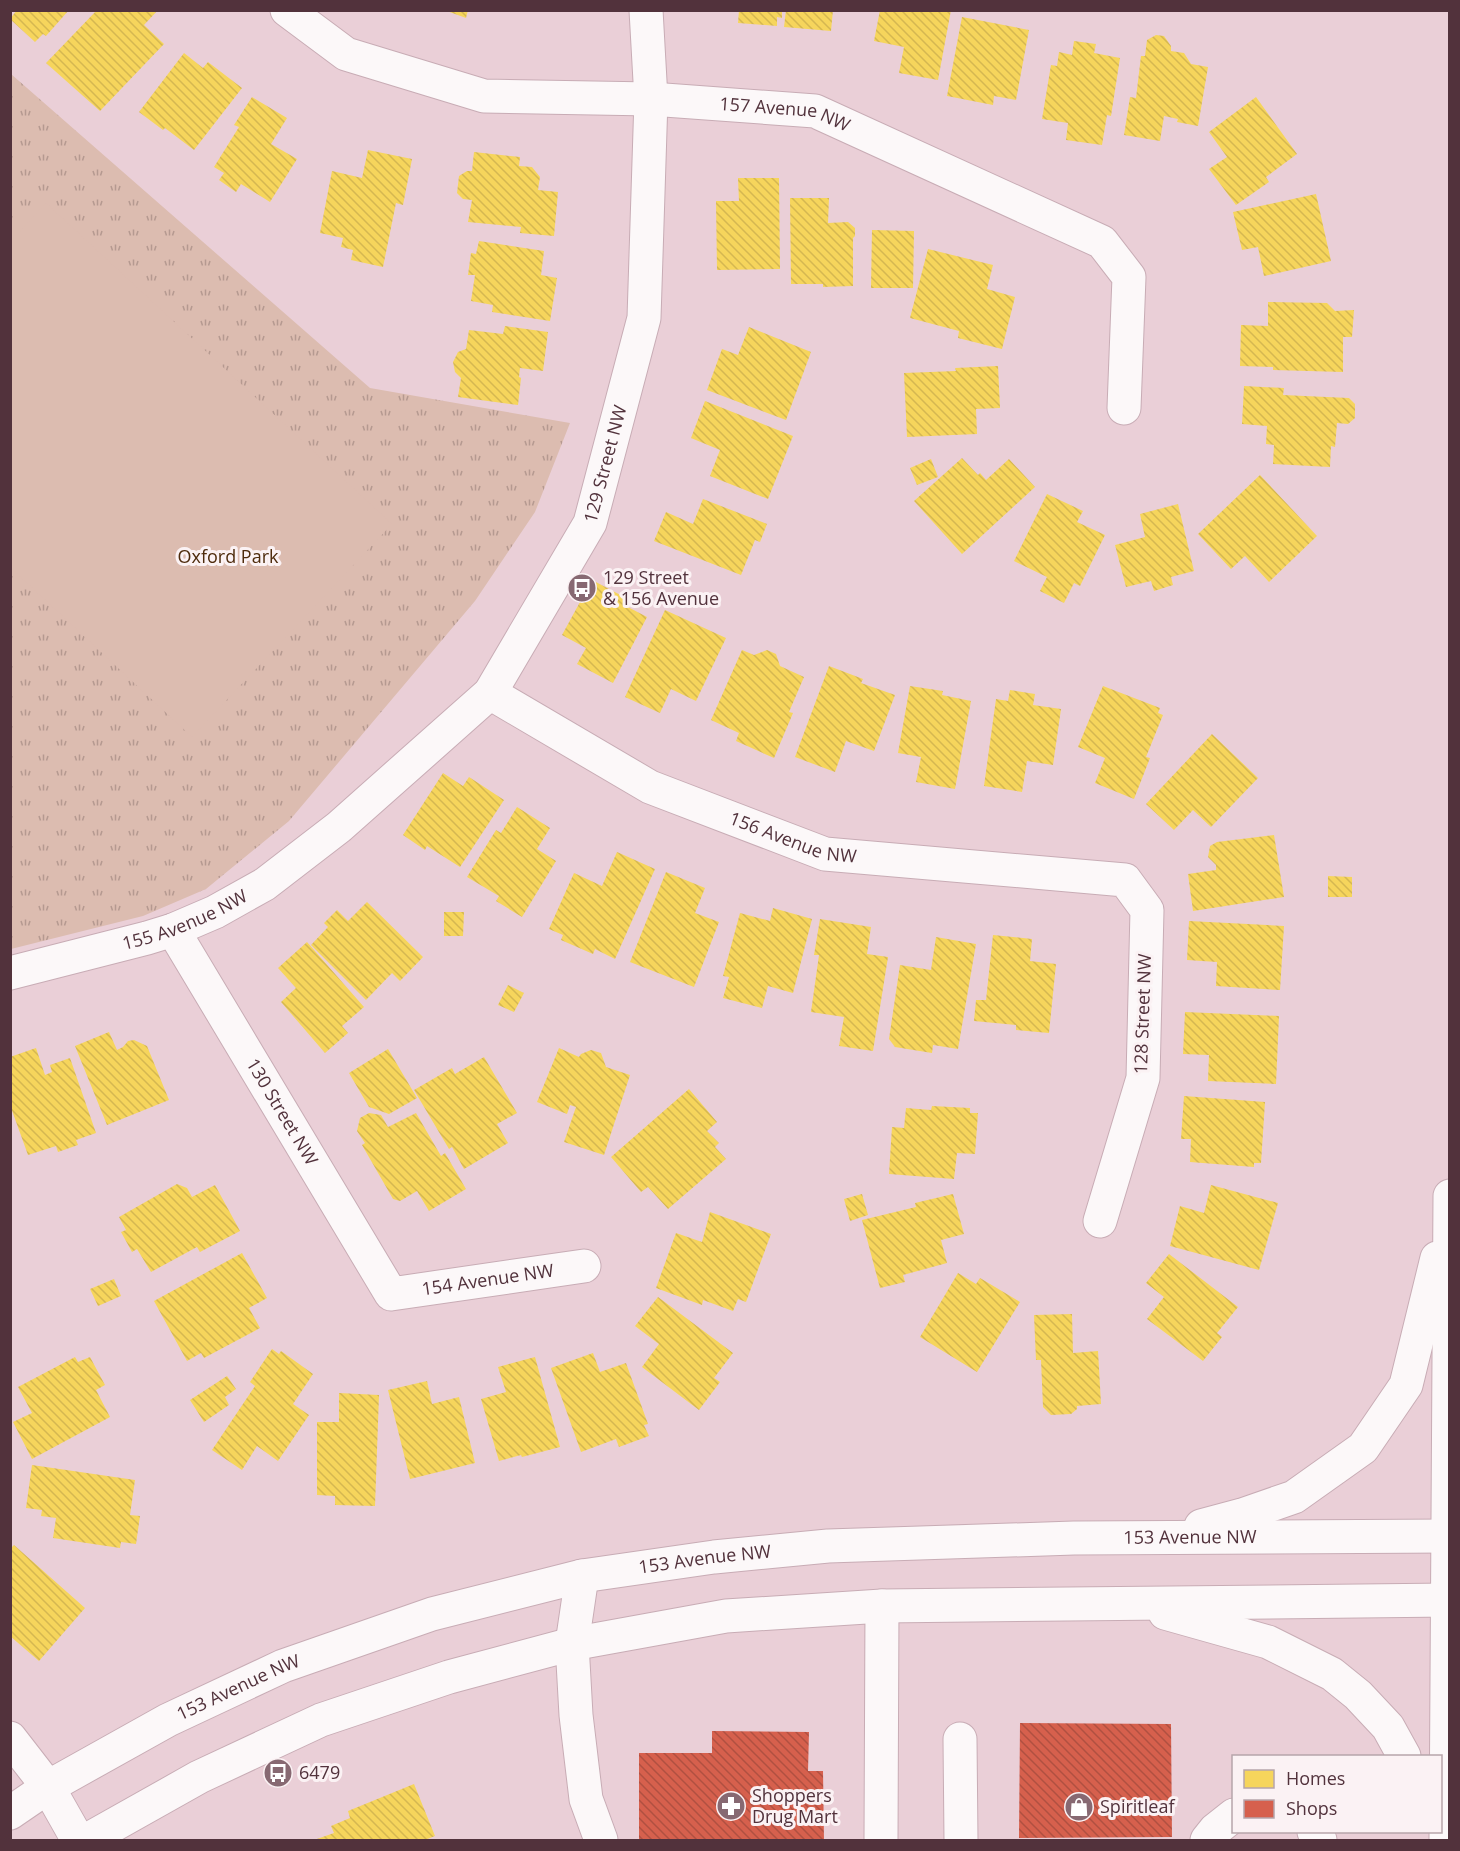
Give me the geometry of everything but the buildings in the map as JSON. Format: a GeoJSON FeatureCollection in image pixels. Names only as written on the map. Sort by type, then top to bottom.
{"type":"FeatureCollection","features":[{"type":"Feature","properties":{"kind":"main road","name":"157 Avenue NW"},"geometry":{"type":"LineString","coordinates":[[287,10],[346,54],[484,96],[651,99],[814,111],[1102,242],[1129,277],[1124,408]]}},
{"type":"Feature","properties":{"kind":"main road","name":"129 Street NW"},"geometry":{"type":"LineString","coordinates":[[339,826],[490,693],[590,523],[644,318],[651,99],[646,10]]}},
{"type":"Feature","properties":{"kind":"main road","name":"156 Avenue NW"},"geometry":{"type":"LineString","coordinates":[[490,693],[650,787],[825,854],[1125,880]]}},
{"type":"Feature","properties":{"kind":"main road","name":"155 Avenue NW"},"geometry":{"type":"LineString","coordinates":[[10,973],[147,938],[173,930],[215,912],[265,884],[339,826]]}},
{"type":"Feature","properties":{"kind":"main road","name":"128 Street NW"},"geometry":{"type":"LineString","coordinates":[[1100,1221],[1143,1078],[1147,910],[1125,880]]}},
{"type":"Feature","properties":{"kind":"main road","name":"130 Street NW"},"geometry":{"type":"LineString","coordinates":[[173,930],[391,1294]]}},
{"type":"Feature","properties":{"kind":"main road"},"geometry":{"type":"LineString","coordinates":[[1446,1840],[1449,1196]]}},
{"type":"Feature","properties":{"kind":"main road"},"geometry":{"type":"LineString","coordinates":[[1149,1538],[1242,1515],[1294,1497],[1363,1448],[1406,1385],[1449,1204]]}},
{"type":"Feature","properties":{"kind":"main road","name":"154 Avenue NW"},"geometry":{"type":"LineString","coordinates":[[391,1294],[584,1266]]}},
{"type":"Feature","properties":{"kind":"main road","name":"153 Avenue NW"},"geometry":{"type":"LineString","coordinates":[[10,1813],[48,1787],[168,1720],[283,1666],[432,1614],[582,1576],[714,1557],[828,1546],[1074,1538],[1449,1536]]}},
{"type":"Feature","properties":{"kind":"main road"},"geometry":{"type":"LineString","coordinates":[[582,1576],[572,1644],[576,1715],[586,1799],[601,1840]]}},
{"type":"Feature","properties":{"kind":"main road"},"geometry":{"type":"LineString","coordinates":[[87,1840],[199,1777],[321,1720],[449,1677],[572,1644],[726,1617],[882,1606],[1448,1600]]}},
{"type":"Feature","properties":{"kind":"main road"},"geometry":{"type":"LineString","coordinates":[[1129,1603],[1268,1642],[1332,1674],[1358,1695],[1388,1727],[1403,1755]]}},
{"type":"Feature","properties":{"kind":"main road"},"geometry":{"type":"LineString","coordinates":[[881,1840],[882,1606]]}},
{"type":"Feature","properties":{"kind":"main road"},"geometry":{"type":"LineString","coordinates":[[10,1738],[48,1787],[78,1840]]}},
{"type":"Feature","properties":{"kind":"main road"},"geometry":{"type":"LineString","coordinates":[[960,1739],[961,1840]]}},
{"type":"Feature","properties":{"kind":"main road"},"geometry":{"type":"LineString","coordinates":[[1207,1840],[1232,1816]]}},
{"type":"Feature","properties":{"kind":"green space","name":"Oxford Park"},"geometry":{"type":"Polygon","coordinates":[[[11,74],[370,388],[570,423],[535,512],[475,601],[289,821],[206,889],[143,916],[11,949],[11,74]]]}},
{"type":"Feature","properties":{"kind":"green space"},"geometry":{"type":"Polygon","coordinates":[[[46,203],[392,524],[192,737],[11,568],[11,241],[46,203]]]}},
{"type":"Feature","properties":{"kind":"place","name":"129 Street & 156 Avenue"},"geometry":{"type":"Point","coordinates":[582,588]}},
{"type":"Feature","properties":{"kind":"place","name":"6479"},"geometry":{"type":"Point","coordinates":[278,1773]}},
{"type":"Feature","properties":{"kind":"place","name":"Shoppers Drug Mart"},"geometry":{"type":"Point","coordinates":[731,1806]}},
{"type":"Feature","properties":{"kind":"place","name":"Spiritleaf"},"geometry":{"type":"Point","coordinates":[1079,1807]}}]}
